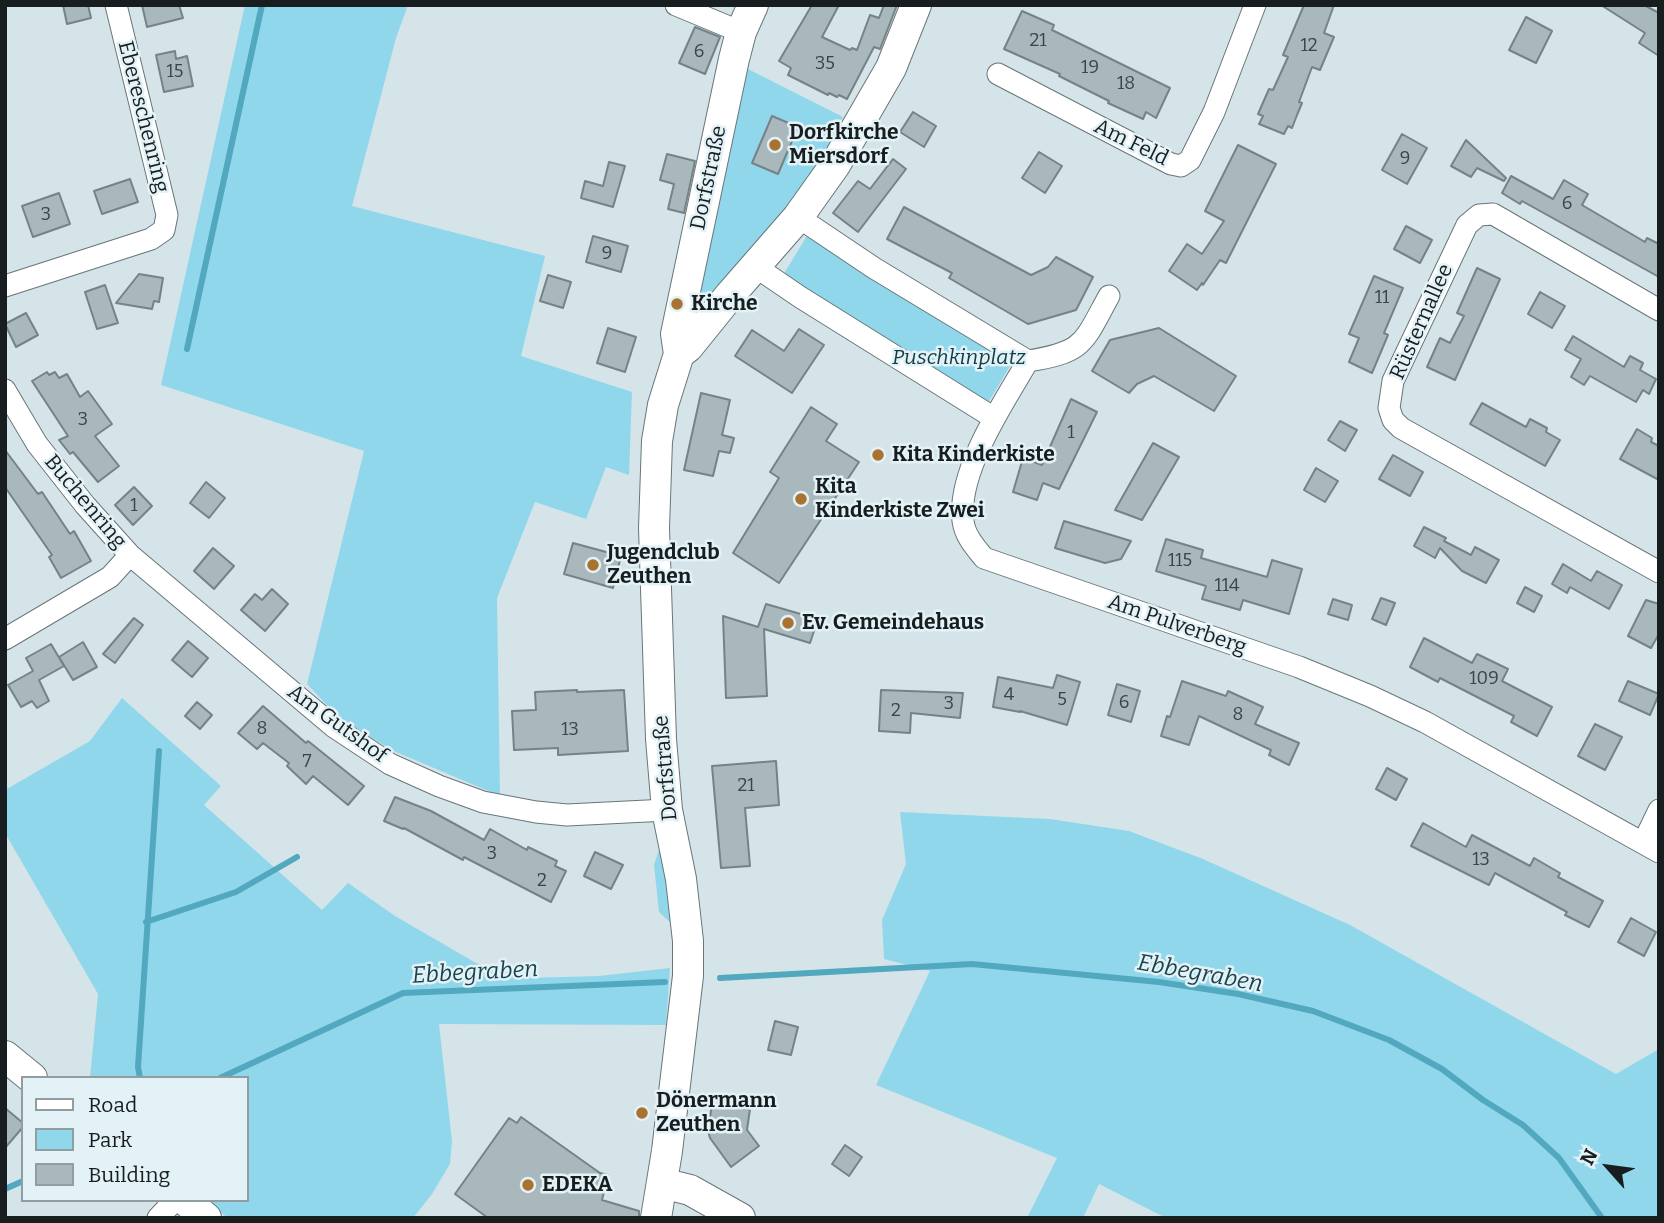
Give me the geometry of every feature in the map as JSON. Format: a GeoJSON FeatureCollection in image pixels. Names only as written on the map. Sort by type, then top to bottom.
{"type":"FeatureCollection","features":[{"type":"Feature","properties":{"kind":"main road","name":"Dorfstraße"},"geometry":{"type":"LineString","coordinates":[[679,354],[688,347],[798,218],[835,165],[882,84],[899,50],[916,5]]}},
{"type":"Feature","properties":{"kind":"main road","name":"Dorfstraße"},"geometry":{"type":"LineString","coordinates":[[656,1218],[685,1015],[689,951],[681,879],[667,810],[661,739],[654,476],[660,421],[679,354],[676,334],[747,19]]}},
{"type":"Feature","properties":{"kind":"main road"},"geometry":{"type":"LineString","coordinates":[[5,1056],[30,1076]]}},
{"type":"Feature","properties":{"kind":"main road"},"geometry":{"type":"LineString","coordinates":[[662,1183],[690,1190],[740,1218]]}},
{"type":"Feature","properties":{"kind":"main road"},"geometry":{"type":"LineString","coordinates":[[187,1202],[206,1218]]}},
{"type":"Feature","properties":{"kind":"street","name":"Ebereschenring"},"geometry":{"type":"LineString","coordinates":[[5,286],[151,239],[164,230],[167,215],[116,5]]}},
{"type":"Feature","properties":{"kind":"street"},"geometry":{"type":"LineString","coordinates":[[676,5],[747,19]]}},
{"type":"Feature","properties":{"kind":"street","name":"Am Feld"},"geometry":{"type":"LineString","coordinates":[[998,74],[1171,164],[1181,166],[1190,160],[1214,112],[1255,5]]}},
{"type":"Feature","properties":{"kind":"street","name":"Rüsternallee"},"geometry":{"type":"LineString","coordinates":[[1659,310],[1493,214],[1479,215],[1467,225],[1425,311],[1393,381],[1389,408],[1393,420],[1401,428],[1659,572]]}},
{"type":"Feature","properties":{"kind":"street"},"geometry":{"type":"LineString","coordinates":[[798,218],[874,268],[1028,361],[1056,357],[1076,348],[1084,340],[1110,296]]}},
{"type":"Feature","properties":{"kind":"street"},"geometry":{"type":"LineString","coordinates":[[756,267],[800,298],[994,418]]}},
{"type":"Feature","properties":{"kind":"street","name":"Am Pulverberg"},"geometry":{"type":"LineString","coordinates":[[1028,361],[994,418],[969,475],[964,495],[963,522],[970,541],[984,558],[1299,667],[1370,696],[1436,728],[1651,847]]}},
{"type":"Feature","properties":{"kind":"street","name":"Buchenring"},"geometry":{"type":"LineString","coordinates":[[5,390],[37,444],[85,505],[130,555],[110,578],[5,639]]}},
{"type":"Feature","properties":{"kind":"street","name":"Am Gutshof"},"geometry":{"type":"LineString","coordinates":[[130,555],[334,727],[390,764],[483,802],[536,813],[567,815],[667,810]]}},
{"type":"Feature","properties":{"kind":"street"},"geometry":{"type":"LineString","coordinates":[[1651,847],[1659,810]]}},
{"type":"Feature","properties":{"kind":"street"},"geometry":{"type":"LineString","coordinates":[[159,1218],[173,1202]]}},
{"type":"Feature","properties":{"kind":"green space"},"geometry":{"type":"Polygon","coordinates":[[[245,5],[408,5],[396,38],[352,206],[545,256],[521,356],[632,392],[629,475],[606,467],[586,519],[535,502],[497,598],[500,796],[396,752],[343,722],[307,684],[364,451],[161,385],[245,5]]]}},
{"type":"Feature","properties":{"kind":"green space"},"geometry":{"type":"Polygon","coordinates":[[[740,65],[843,117],[801,200],[716,297],[701,295],[695,280],[740,65]]]}},
{"type":"Feature","properties":{"kind":"green space","name":"Puschkinplatz"},"geometry":{"type":"Polygon","coordinates":[[[808,234],[1013,361],[989,401],[980,402],[782,277],[808,234]]]}},
{"type":"Feature","properties":{"kind":"green space"},"geometry":{"type":"Polygon","coordinates":[[[122,698],[221,786],[204,805],[322,910],[348,883],[395,916],[476,963],[525,978],[599,976],[670,968],[666,1025],[439,1024],[452,1141],[450,1164],[432,1194],[413,1218],[228,1218],[207,1202],[248,1202],[248,1076],[90,1076],[98,994],[5,833],[5,790],[90,741],[122,698]]]}},
{"type":"Feature","properties":{"kind":"green space"},"geometry":{"type":"Polygon","coordinates":[[[900,812],[1050,819],[1129,831],[1203,859],[1350,925],[1616,1074],[1659,1049],[1659,1218],[1166,1218],[1099,1184],[1083,1218],[1027,1218],[1057,1158],[876,1085],[930,971],[884,959],[882,920],[906,864],[900,812]]]}},
{"type":"Feature","properties":{"kind":"green space"},"geometry":{"type":"Polygon","coordinates":[[[662,840],[677,929],[659,912],[654,865],[662,840]]]}},
{"type":"Feature","properties":{"kind":"building"},"geometry":{"type":"Polygon","coordinates":[[[63,5],[88,5],[91,18],[67,24],[63,5]]]}},
{"type":"Feature","properties":{"kind":"building"},"geometry":{"type":"Polygon","coordinates":[[[142,5],[179,5],[183,18],[147,27],[142,5]]]}},
{"type":"Feature","properties":{"kind":"building"},"geometry":{"type":"Polygon","coordinates":[[[812,5],[839,5],[822,37],[850,50],[857,50],[870,15],[879,18],[884,5],[897,5],[880,49],[874,47],[847,99],[839,95],[828,95],[788,75],[791,68],[779,61],[812,5]]]}},
{"type":"Feature","properties":{"kind":"building"},"geometry":{"type":"Polygon","coordinates":[[[1304,5],[1334,5],[1324,33],[1334,37],[1320,70],[1312,67],[1292,128],[1288,126],[1284,134],[1259,124],[1263,116],[1258,114],[1288,57],[1283,55],[1304,5]]]}},
{"type":"Feature","properties":{"kind":"building"},"geometry":{"type":"Polygon","coordinates":[[[1601,5],[1644,5],[1659,13],[1659,56],[1639,43],[1645,33],[1601,5]]]}},
{"type":"Feature","properties":{"kind":"building"},"geometry":{"type":"Polygon","coordinates":[[[1022,11],[1054,25],[1052,30],[1170,88],[1156,118],[1146,112],[1143,119],[1108,103],[1109,101],[1059,76],[1060,74],[1004,49],[1022,11]]]}},
{"type":"Feature","properties":{"kind":"building"},"geometry":{"type":"Polygon","coordinates":[[[1526,17],[1552,31],[1536,63],[1509,50],[1526,17]]]}},
{"type":"Feature","properties":{"kind":"building"},"geometry":{"type":"Polygon","coordinates":[[[695,27],[720,37],[705,74],[679,63],[695,27]]]}},
{"type":"Feature","properties":{"kind":"building"},"geometry":{"type":"Polygon","coordinates":[[[175,51],[176,59],[187,56],[193,86],[164,92],[156,55],[175,51]]]}},
{"type":"Feature","properties":{"kind":"building"},"geometry":{"type":"Polygon","coordinates":[[[913,112],[936,126],[924,147],[900,132],[913,112]]]}},
{"type":"Feature","properties":{"kind":"building","name":"Dorfkirche Miersdorf"},"geometry":{"type":"Polygon","coordinates":[[[772,116],[798,127],[778,174],[752,163],[772,116]]]}},
{"type":"Feature","properties":{"kind":"building"},"geometry":{"type":"Polygon","coordinates":[[[1402,134],[1427,148],[1407,184],[1382,170],[1402,134]]]}},
{"type":"Feature","properties":{"kind":"building"},"geometry":{"type":"Polygon","coordinates":[[[1466,140],[1506,178],[1504,181],[1477,168],[1471,177],[1451,166],[1466,140]]]}},
{"type":"Feature","properties":{"kind":"building"},"geometry":{"type":"Polygon","coordinates":[[[1238,145],[1276,164],[1226,263],[1220,260],[1197,290],[1169,271],[1187,244],[1202,254],[1224,221],[1205,211],[1238,145]]]}},
{"type":"Feature","properties":{"kind":"building"},"geometry":{"type":"Polygon","coordinates":[[[1039,152],[1062,166],[1045,193],[1022,178],[1039,152]]]}},
{"type":"Feature","properties":{"kind":"building"},"geometry":{"type":"Polygon","coordinates":[[[667,154],[695,161],[684,213],[668,209],[674,184],[660,180],[667,154]]]}},
{"type":"Feature","properties":{"kind":"building"},"geometry":{"type":"Polygon","coordinates":[[[893,159],[906,169],[858,232],[833,213],[858,181],[870,189],[893,159]]]}},
{"type":"Feature","properties":{"kind":"building"},"geometry":{"type":"Polygon","coordinates":[[[609,162],[625,166],[613,207],[581,198],[585,181],[603,186],[609,162]]]}},
{"type":"Feature","properties":{"kind":"building"},"geometry":{"type":"Polygon","coordinates":[[[1511,176],[1553,199],[1564,180],[1588,194],[1582,205],[1645,242],[1647,238],[1659,244],[1659,277],[1522,201],[1520,204],[1502,193],[1511,176]]]}},
{"type":"Feature","properties":{"kind":"building"},"geometry":{"type":"Polygon","coordinates":[[[130,179],[138,202],[102,214],[94,191],[130,179]]]}},
{"type":"Feature","properties":{"kind":"building"},"geometry":{"type":"Polygon","coordinates":[[[59,193],[70,224],[33,237],[22,206],[59,193]]]}},
{"type":"Feature","properties":{"kind":"building"},"geometry":{"type":"Polygon","coordinates":[[[904,207],[1031,275],[1048,267],[1056,257],[1093,277],[1076,310],[1028,324],[949,278],[952,273],[887,239],[904,207]]]}},
{"type":"Feature","properties":{"kind":"building"},"geometry":{"type":"Polygon","coordinates":[[[1406,226],[1432,240],[1420,263],[1394,249],[1406,226]]]}},
{"type":"Feature","properties":{"kind":"building"},"geometry":{"type":"Polygon","coordinates":[[[593,236],[628,246],[621,272],[586,262],[593,236]]]}},
{"type":"Feature","properties":{"kind":"building"},"geometry":{"type":"Polygon","coordinates":[[[1477,268],[1500,279],[1455,380],[1427,367],[1440,338],[1450,343],[1464,316],[1457,313],[1477,268]]]}},
{"type":"Feature","properties":{"kind":"building"},"geometry":{"type":"Polygon","coordinates":[[[139,274],[163,278],[159,302],[154,301],[152,309],[116,303],[139,274]]]}},
{"type":"Feature","properties":{"kind":"building"},"geometry":{"type":"Polygon","coordinates":[[[548,275],[571,282],[563,308],[540,301],[548,275]]]}},
{"type":"Feature","properties":{"kind":"building"},"geometry":{"type":"Polygon","coordinates":[[[1374,276],[1403,288],[1384,333],[1388,335],[1372,373],[1349,362],[1359,338],[1349,334],[1374,276]]]}},
{"type":"Feature","properties":{"kind":"building"},"geometry":{"type":"Polygon","coordinates":[[[105,285],[118,323],[97,329],[85,292],[105,285]]]}},
{"type":"Feature","properties":{"kind":"building"},"geometry":{"type":"Polygon","coordinates":[[[1540,292],[1565,306],[1552,328],[1528,314],[1540,292]]]}},
{"type":"Feature","properties":{"kind":"building"},"geometry":{"type":"Polygon","coordinates":[[[26,313],[38,335],[16,347],[5,324],[26,313]]]}},
{"type":"Feature","properties":{"kind":"building"},"geometry":{"type":"Polygon","coordinates":[[[608,328],[636,337],[625,372],[597,363],[608,328]]]}},
{"type":"Feature","properties":{"kind":"building"},"geometry":{"type":"Polygon","coordinates":[[[1159,328],[1236,376],[1214,411],[1154,376],[1137,384],[1129,393],[1092,371],[1110,340],[1159,328]]]}},
{"type":"Feature","properties":{"kind":"building"},"geometry":{"type":"Polygon","coordinates":[[[799,329],[824,345],[792,393],[735,356],[752,330],[784,351],[799,329]]]}},
{"type":"Feature","properties":{"kind":"building"},"geometry":{"type":"Polygon","coordinates":[[[1573,336],[1624,367],[1630,356],[1643,363],[1640,370],[1656,379],[1649,394],[1643,390],[1636,402],[1590,376],[1584,385],[1571,377],[1581,359],[1565,350],[1573,336]]]}},
{"type":"Feature","properties":{"kind":"building"},"geometry":{"type":"Polygon","coordinates":[[[47,372],[49,375],[55,372],[59,378],[67,374],[80,397],[88,391],[112,424],[95,436],[119,466],[98,482],[59,440],[68,436],[32,381],[47,372]]]}},
{"type":"Feature","properties":{"kind":"building"},"geometry":{"type":"Polygon","coordinates":[[[701,393],[730,400],[722,435],[734,438],[730,453],[719,451],[713,476],[684,470],[701,393]]]}},
{"type":"Feature","properties":{"kind":"building"},"geometry":{"type":"Polygon","coordinates":[[[1071,399],[1097,412],[1059,489],[1043,483],[1037,500],[1013,492],[1023,458],[1042,465],[1071,399]]]}},
{"type":"Feature","properties":{"kind":"building"},"geometry":{"type":"Polygon","coordinates":[[[1482,403],[1526,427],[1530,419],[1547,428],[1546,432],[1560,440],[1545,466],[1470,424],[1482,403]]]}},
{"type":"Feature","properties":{"kind":"building","name":"Kita Kinderkiste Zwei"},"geometry":{"type":"Polygon","coordinates":[[[811,407],[837,424],[826,441],[859,462],[779,583],[733,553],[779,478],[770,472],[811,407]]]}},
{"type":"Feature","properties":{"kind":"building"},"geometry":{"type":"Polygon","coordinates":[[[1340,421],[1357,430],[1345,451],[1328,440],[1340,421]]]}},
{"type":"Feature","properties":{"kind":"building"},"geometry":{"type":"Polygon","coordinates":[[[1637,429],[1659,446],[1659,480],[1620,459],[1637,429]]]}},
{"type":"Feature","properties":{"kind":"building"},"geometry":{"type":"Polygon","coordinates":[[[1153,443],[1179,457],[1142,520],[1115,510],[1153,443]]]}},
{"type":"Feature","properties":{"kind":"building"},"geometry":{"type":"Polygon","coordinates":[[[5,450],[38,494],[42,492],[70,534],[74,531],[91,561],[61,578],[49,557],[52,555],[5,487],[5,450]]]}},
{"type":"Feature","properties":{"kind":"building"},"geometry":{"type":"Polygon","coordinates":[[[1393,455],[1423,472],[1410,496],[1379,479],[1393,455]]]}},
{"type":"Feature","properties":{"kind":"building"},"geometry":{"type":"Polygon","coordinates":[[[1316,468],[1338,481],[1325,502],[1304,490],[1316,468]]]}},
{"type":"Feature","properties":{"kind":"building"},"geometry":{"type":"Polygon","coordinates":[[[206,482],[225,498],[209,518],[190,503],[206,482]]]}},
{"type":"Feature","properties":{"kind":"building"},"geometry":{"type":"Polygon","coordinates":[[[134,487],[152,506],[133,525],[115,505],[134,487]]]}},
{"type":"Feature","properties":{"kind":"building"},"geometry":{"type":"Polygon","coordinates":[[[1064,521],[1131,541],[1121,559],[1105,563],[1055,548],[1064,521]]]}},
{"type":"Feature","properties":{"kind":"building"},"geometry":{"type":"Polygon","coordinates":[[[1424,527],[1471,555],[1475,547],[1499,560],[1486,583],[1462,571],[1440,548],[1435,558],[1414,546],[1424,527]]]}},
{"type":"Feature","properties":{"kind":"building"},"geometry":{"type":"Polygon","coordinates":[[[1166,539],[1203,550],[1201,558],[1267,577],[1272,560],[1302,569],[1289,614],[1243,600],[1240,610],[1202,599],[1206,586],[1156,571],[1166,539]]]}},
{"type":"Feature","properties":{"kind":"building","name":"Jugendclub Zeuthen"},"geometry":{"type":"Polygon","coordinates":[[[573,543],[621,556],[613,588],[564,574],[573,543]]]}},
{"type":"Feature","properties":{"kind":"building"},"geometry":{"type":"Polygon","coordinates":[[[213,548],[234,566],[214,589],[194,571],[213,548]]]}},
{"type":"Feature","properties":{"kind":"building"},"geometry":{"type":"Polygon","coordinates":[[[1563,564],[1591,581],[1597,571],[1622,585],[1609,609],[1570,587],[1567,593],[1552,584],[1563,564]]]}},
{"type":"Feature","properties":{"kind":"building"},"geometry":{"type":"Polygon","coordinates":[[[1525,587],[1542,596],[1534,612],[1517,603],[1525,587]]]}},
{"type":"Feature","properties":{"kind":"building"},"geometry":{"type":"Polygon","coordinates":[[[272,589],[288,604],[265,631],[241,610],[255,594],[262,600],[272,589]]]}},
{"type":"Feature","properties":{"kind":"building"},"geometry":{"type":"Polygon","coordinates":[[[1381,598],[1395,603],[1386,625],[1372,619],[1381,598]]]}},
{"type":"Feature","properties":{"kind":"building"},"geometry":{"type":"Polygon","coordinates":[[[1333,599],[1352,605],[1348,620],[1328,614],[1333,599]]]}},
{"type":"Feature","properties":{"kind":"building"},"geometry":{"type":"Polygon","coordinates":[[[1646,600],[1659,604],[1659,634],[1651,648],[1628,636],[1646,600]]]}},
{"type":"Feature","properties":{"kind":"building"},"geometry":{"type":"Polygon","coordinates":[[[766,604],[818,619],[810,643],[764,629],[767,696],[726,698],[723,616],[758,627],[766,604]]]}},
{"type":"Feature","properties":{"kind":"building"},"geometry":{"type":"Polygon","coordinates":[[[134,618],[143,625],[115,663],[103,654],[134,618]]]}},
{"type":"Feature","properties":{"kind":"building"},"geometry":{"type":"Polygon","coordinates":[[[1424,638],[1472,663],[1477,654],[1508,669],[1502,681],[1552,707],[1537,736],[1511,722],[1514,716],[1440,678],[1438,682],[1410,667],[1424,638]]]}},
{"type":"Feature","properties":{"kind":"building"},"geometry":{"type":"Polygon","coordinates":[[[188,641],[208,658],[192,677],[172,660],[188,641]]]}},
{"type":"Feature","properties":{"kind":"building"},"geometry":{"type":"Polygon","coordinates":[[[83,642],[97,667],[73,680],[59,657],[83,642]]]}},
{"type":"Feature","properties":{"kind":"building"},"geometry":{"type":"Polygon","coordinates":[[[51,644],[64,666],[39,680],[49,701],[37,708],[32,701],[21,707],[8,685],[33,671],[26,658],[51,644]]]}},
{"type":"Feature","properties":{"kind":"building"},"geometry":{"type":"Polygon","coordinates":[[[1057,675],[1080,682],[1067,725],[1020,711],[993,707],[998,677],[1053,688],[1057,675]]]}},
{"type":"Feature","properties":{"kind":"building"},"geometry":{"type":"Polygon","coordinates":[[[1182,681],[1226,696],[1228,691],[1263,707],[1255,724],[1299,743],[1289,765],[1269,755],[1271,750],[1199,716],[1189,745],[1161,736],[1182,681]]]}},
{"type":"Feature","properties":{"kind":"building"},"geometry":{"type":"Polygon","coordinates":[[[1628,681],[1659,694],[1650,715],[1619,701],[1628,681]]]}},
{"type":"Feature","properties":{"kind":"building"},"geometry":{"type":"Polygon","coordinates":[[[1117,684],[1140,691],[1131,722],[1108,715],[1117,684]]]}},
{"type":"Feature","properties":{"kind":"building"},"geometry":{"type":"Polygon","coordinates":[[[624,690],[628,751],[558,755],[558,748],[514,750],[512,711],[536,710],[535,692],[624,690]]]}},
{"type":"Feature","properties":{"kind":"building"},"geometry":{"type":"Polygon","coordinates":[[[881,690],[963,693],[960,718],[911,713],[910,733],[879,731],[881,690]]]}},
{"type":"Feature","properties":{"kind":"building"},"geometry":{"type":"Polygon","coordinates":[[[197,702],[212,715],[200,729],[185,716],[197,702]]]}},
{"type":"Feature","properties":{"kind":"building"},"geometry":{"type":"Polygon","coordinates":[[[263,706],[306,743],[308,741],[364,786],[348,805],[313,776],[306,784],[287,766],[289,763],[263,743],[257,749],[238,733],[263,706]]]}},
{"type":"Feature","properties":{"kind":"building"},"geometry":{"type":"Polygon","coordinates":[[[1595,724],[1622,737],[1605,770],[1578,756],[1595,724]]]}},
{"type":"Feature","properties":{"kind":"building"},"geometry":{"type":"Polygon","coordinates":[[[776,761],[779,805],[745,808],[750,866],[721,868],[712,766],[776,761]]]}},
{"type":"Feature","properties":{"kind":"building"},"geometry":{"type":"Polygon","coordinates":[[[1387,768],[1407,779],[1396,800],[1376,789],[1387,768]]]}},
{"type":"Feature","properties":{"kind":"building"},"geometry":{"type":"Polygon","coordinates":[[[395,797],[431,811],[484,840],[490,829],[527,850],[528,847],[557,861],[555,866],[566,871],[551,902],[464,857],[463,860],[404,828],[384,821],[395,797]]]}},
{"type":"Feature","properties":{"kind":"building"},"geometry":{"type":"Polygon","coordinates":[[[1423,823],[1466,847],[1472,835],[1530,866],[1534,858],[1560,873],[1558,877],[1603,901],[1589,927],[1495,873],[1489,885],[1411,846],[1423,823]]]}},
{"type":"Feature","properties":{"kind":"building"},"geometry":{"type":"Polygon","coordinates":[[[595,852],[623,865],[611,889],[584,876],[595,852]]]}},
{"type":"Feature","properties":{"kind":"building"},"geometry":{"type":"Polygon","coordinates":[[[1631,918],[1656,932],[1644,956],[1618,942],[1631,918]]]}},
{"type":"Feature","properties":{"kind":"building"},"geometry":{"type":"Polygon","coordinates":[[[775,1021],[798,1027],[791,1055],[768,1050],[775,1021]]]}},
{"type":"Feature","properties":{"kind":"building"},"geometry":{"type":"Polygon","coordinates":[[[712,1104],[750,1109],[747,1130],[759,1146],[731,1167],[710,1138],[708,1131],[712,1104]]]}},
{"type":"Feature","properties":{"kind":"building"},"geometry":{"type":"Polygon","coordinates":[[[5,1108],[21,1121],[21,1129],[5,1148],[5,1108]]]}},
{"type":"Feature","properties":{"kind":"building"},"geometry":{"type":"Polygon","coordinates":[[[521,1117],[600,1173],[608,1175],[602,1200],[639,1211],[639,1218],[488,1218],[455,1194],[509,1118],[517,1123],[521,1117]]]}},
{"type":"Feature","properties":{"kind":"building"},"geometry":{"type":"Polygon","coordinates":[[[845,1145],[862,1157],[849,1176],[832,1164],[845,1145]]]}},
{"type":"Feature","properties":{"kind":"waterway"},"geometry":{"type":"LineString","coordinates":[[187,349],[262,5]]}},
{"type":"Feature","properties":{"kind":"waterway"},"geometry":{"type":"LineString","coordinates":[[140,1076],[138,1067],[159,751]]}},
{"type":"Feature","properties":{"kind":"waterway"},"geometry":{"type":"LineString","coordinates":[[146,922],[236,892],[297,857]]}},
{"type":"Feature","properties":{"kind":"waterway","name":"Ebbegraben"},"geometry":{"type":"LineString","coordinates":[[720,978],[972,964],[1159,982],[1238,994],[1313,1011],[1389,1040],[1442,1069],[1483,1100],[1523,1125],[1559,1158],[1602,1218]]}},
{"type":"Feature","properties":{"kind":"waterway","name":"Ebbegraben"},"geometry":{"type":"LineString","coordinates":[[224,1076],[403,993],[665,982]]}},
{"type":"Feature","properties":{"kind":"waterway","name":"Ebbegraben"},"geometry":{"type":"LineString","coordinates":[[5,1189],[21,1182]]}},
{"type":"Feature","properties":{"kind":"place","name":"Dorfkirche Miersdorf"},"geometry":{"type":"Point","coordinates":[775,145]}},
{"type":"Feature","properties":{"kind":"place","name":"Kirche"},"geometry":{"type":"Point","coordinates":[677,304]}},
{"type":"Feature","properties":{"kind":"place","name":"Kita Kinderkiste"},"geometry":{"type":"Point","coordinates":[878,455]}},
{"type":"Feature","properties":{"kind":"place","name":"Kita Kinderkiste Zwei"},"geometry":{"type":"Point","coordinates":[801,499]}},
{"type":"Feature","properties":{"kind":"place","name":"Jugendclub Zeuthen"},"geometry":{"type":"Point","coordinates":[593,565]}},
{"type":"Feature","properties":{"kind":"place","name":"Ev. Gemeindehaus"},"geometry":{"type":"Point","coordinates":[788,623]}},
{"type":"Feature","properties":{"kind":"place","name":"Dönermann Zeuthen"},"geometry":{"type":"Point","coordinates":[642,1113]}},
{"type":"Feature","properties":{"kind":"place","name":"EDEKA"},"geometry":{"type":"Point","coordinates":[528,1185]}}]}
